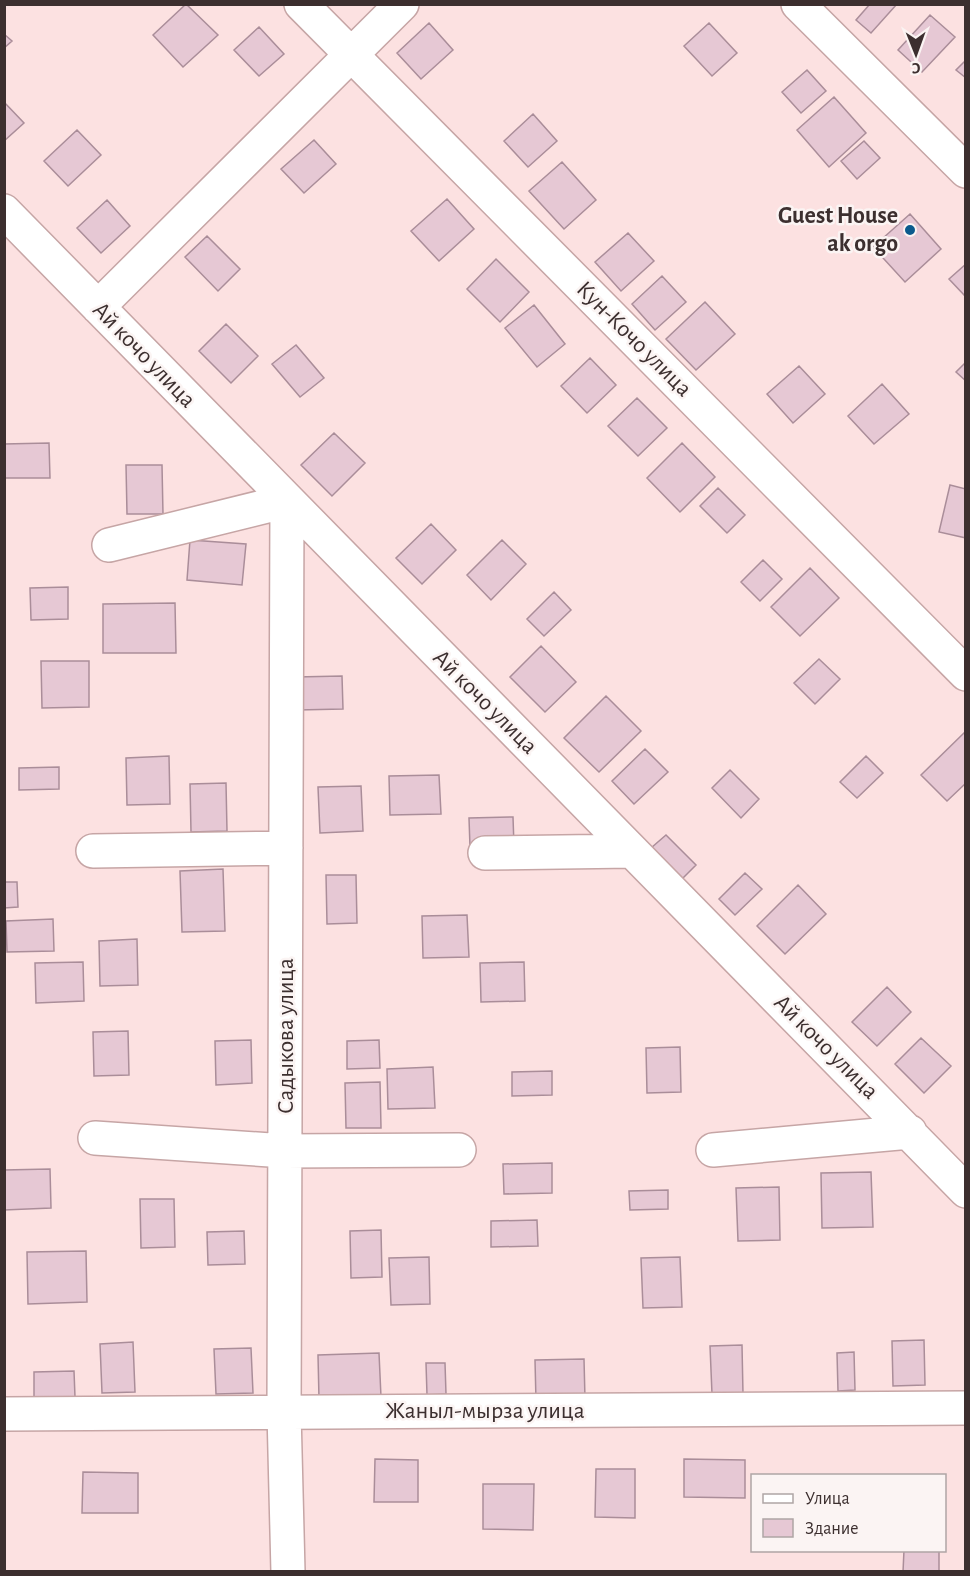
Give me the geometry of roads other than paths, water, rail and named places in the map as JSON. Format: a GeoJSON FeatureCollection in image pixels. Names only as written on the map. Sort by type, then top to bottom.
{"type":"FeatureCollection","features":[{"type":"Feature","properties":{"kind":"street","name":"Кун-Кочо улица"},"geometry":{"type":"LineString","coordinates":[[301,4],[966,674]]}},
{"type":"Feature","properties":{"kind":"street"},"geometry":{"type":"LineString","coordinates":[[98,307],[402,4]]}},
{"type":"Feature","properties":{"kind":"street"},"geometry":{"type":"LineString","coordinates":[[798,4],[966,171]]}},
{"type":"Feature","properties":{"kind":"street","name":"Ай кочо улица"},"geometry":{"type":"LineString","coordinates":[[4,211],[966,1191]]}},
{"type":"Feature","properties":{"kind":"street"},"geometry":{"type":"LineString","coordinates":[[110,545],[287,501]]}},
{"type":"Feature","properties":{"kind":"street","name":"Садыкова улица"},"geometry":{"type":"LineString","coordinates":[[287,501],[284,1412],[288,1572]]}},
{"type":"Feature","properties":{"kind":"street"},"geometry":{"type":"LineString","coordinates":[[93,851],[286,848]]}},
{"type":"Feature","properties":{"kind":"street"},"geometry":{"type":"LineString","coordinates":[[484,853],[632,851]]}},
{"type":"Feature","properties":{"kind":"street"},"geometry":{"type":"LineString","coordinates":[[713,1150],[910,1132]]}},
{"type":"Feature","properties":{"kind":"street"},"geometry":{"type":"LineString","coordinates":[[95,1138],[285,1151],[459,1150]]}},
{"type":"Feature","properties":{"kind":"street","name":"Жаныл-мырза улица"},"geometry":{"type":"LineString","coordinates":[[4,1414],[966,1408]]}},
{"type":"Feature","properties":{"kind":"place","name":"Guest House ak orgo"},"geometry":{"type":"Point","coordinates":[910,230]}}]}
